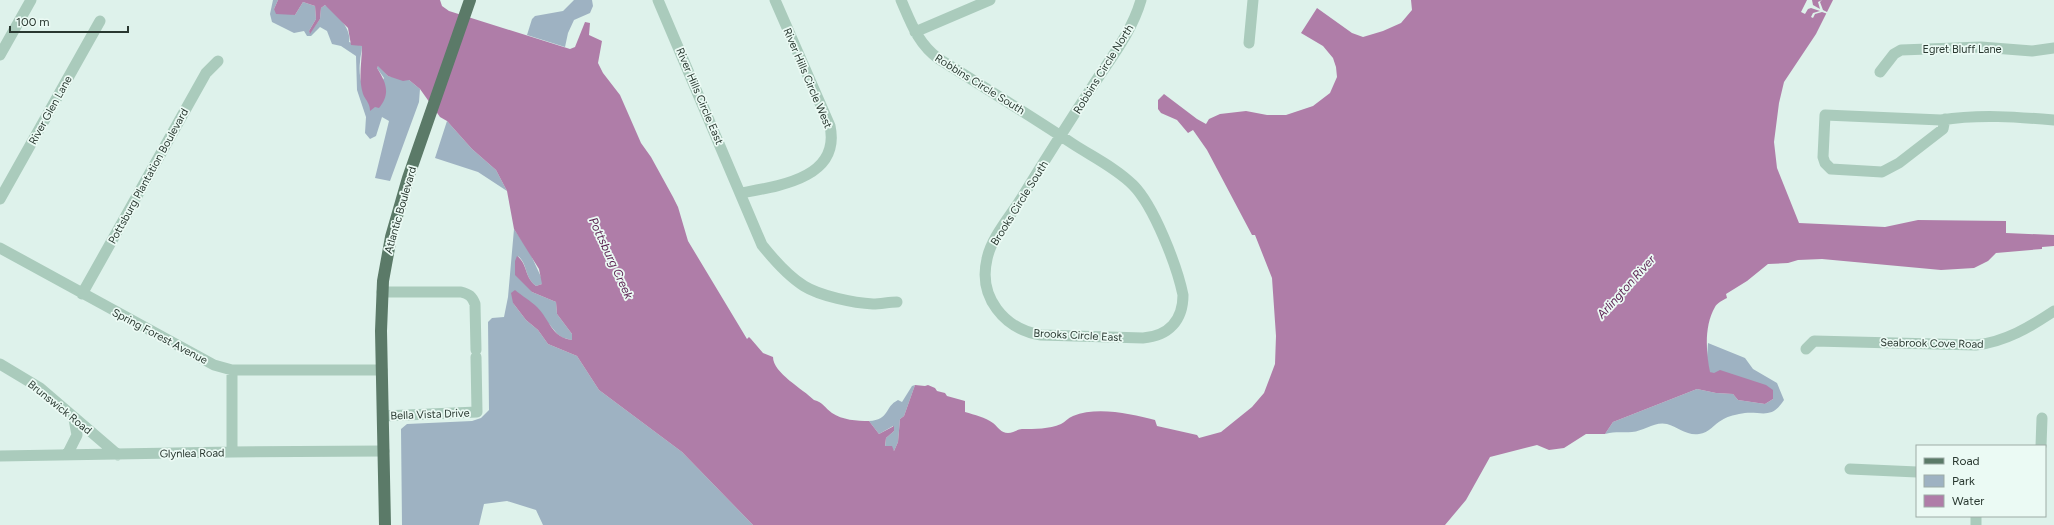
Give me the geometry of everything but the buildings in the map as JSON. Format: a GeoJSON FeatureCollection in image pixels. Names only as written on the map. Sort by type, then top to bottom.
{"type":"FeatureCollection","features":[{"type":"Feature","properties":{"kind":"main road","name":"Atlantic Boulevard"},"geometry":{"type":"LineString","coordinates":[[385,525],[382,292],[391,237],[468,5]]}},
{"type":"Feature","properties":{"kind":"street"},"geometry":{"type":"LineString","coordinates":[[0,55],[30,0]]}},
{"type":"Feature","properties":{"kind":"street","name":"River Hills Circle East"},"geometry":{"type":"LineString","coordinates":[[658,0],[742,193],[762,245],[775,260],[805,286],[823,294],[863,303],[874,304],[897,302]]}},
{"type":"Feature","properties":{"kind":"street","name":"River Hills Circle West"},"geometry":{"type":"LineString","coordinates":[[742,193],[785,184],[812,172],[820,166],[826,158],[831,144],[830,126],[775,0]]}},
{"type":"Feature","properties":{"kind":"street","name":"Robbins Circle South"},"geometry":{"type":"LineString","coordinates":[[901,0],[915,32],[927,51],[1120,174],[1143,197],[1158,227],[1181,285],[1183,305],[1176,322]]}},
{"type":"Feature","properties":{"kind":"street"},"geometry":{"type":"LineString","coordinates":[[915,32],[990,0]]}},
{"type":"Feature","properties":{"kind":"street","name":"Robbins Circle North"},"geometry":{"type":"LineString","coordinates":[[1060,136],[1128,31],[1141,0]]}},
{"type":"Feature","properties":{"kind":"street"},"geometry":{"type":"LineString","coordinates":[[1249,43],[1253,0]]}},
{"type":"Feature","properties":{"kind":"street","name":"River Glen Lane"},"geometry":{"type":"LineString","coordinates":[[0,200],[100,21]]}},
{"type":"Feature","properties":{"kind":"street","name":"Egret Bluff Lane"},"geometry":{"type":"LineString","coordinates":[[1880,72],[1894,54],[1901,50],[1980,47],[2032,52],[2054,48]]}},
{"type":"Feature","properties":{"kind":"street","name":"Pottsburg Plantation Boulevard"},"geometry":{"type":"LineString","coordinates":[[82,294],[206,73],[218,61]]}},
{"type":"Feature","properties":{"kind":"street"},"geometry":{"type":"LineString","coordinates":[[1945,119],[1943,128],[1899,164],[1882,172],[1831,169],[1824,163],[1825,115],[1945,119],[1964,117],[2054,120]]}},
{"type":"Feature","properties":{"kind":"street","name":"Brooks Circle South"},"geometry":{"type":"LineString","coordinates":[[989,297],[985,284],[985,269],[989,252],[1060,136]]}},
{"type":"Feature","properties":{"kind":"street","name":"Spring Forest Avenue"},"geometry":{"type":"LineString","coordinates":[[0,248],[201,360],[232,370],[382,370]]}},
{"type":"Feature","properties":{"kind":"street","name":"Bella Vista Drive"},"geometry":{"type":"LineString","coordinates":[[382,292],[461,292],[468,294],[473,298],[475,304],[477,412],[383,416]]}},
{"type":"Feature","properties":{"kind":"street","name":"Brooks Circle East"},"geometry":{"type":"LineString","coordinates":[[989,297],[999,313],[1017,328],[1028,333],[1041,335],[1155,337],[1171,328],[1176,322]]}},
{"type":"Feature","properties":{"kind":"street","name":"Seabrook Cove Road"},"geometry":{"type":"LineString","coordinates":[[1806,349],[1814,341],[1976,346],[1991,344],[2006,339],[2038,322],[2054,311]]}},
{"type":"Feature","properties":{"kind":"street"},"geometry":{"type":"LineString","coordinates":[[2038,322],[2054,322]]}},
{"type":"Feature","properties":{"kind":"street","name":"Brunswick Road"},"geometry":{"type":"LineString","coordinates":[[0,364],[40,388],[74,419],[118,454]]}},
{"type":"Feature","properties":{"kind":"street"},"geometry":{"type":"LineString","coordinates":[[232,370],[232,452]]}},
{"type":"Feature","properties":{"kind":"street"},"geometry":{"type":"LineString","coordinates":[[2041,445],[2042,418]]}},
{"type":"Feature","properties":{"kind":"street"},"geometry":{"type":"LineString","coordinates":[[67,455],[76,435],[74,419]]}},
{"type":"Feature","properties":{"kind":"street","name":"Glynlea Road"},"geometry":{"type":"LineString","coordinates":[[0,456],[384,451]]}},
{"type":"Feature","properties":{"kind":"street"},"geometry":{"type":"LineString","coordinates":[[1850,469],[1916,472]]}},
{"type":"Feature","properties":{"kind":"green space"},"geometry":{"type":"Polygon","coordinates":[[[273,0],[278,0],[274,9],[295,15],[303,2],[315,6],[316,19],[309,31],[310,33],[320,19],[321,8],[325,5],[338,16],[346,26],[349,42],[362,46],[360,58],[360,79],[370,105],[384,78],[377,68],[378,65],[388,76],[409,80],[420,89],[419,102],[390,181],[375,178],[389,121],[382,117],[376,136],[370,139],[365,133],[366,117],[357,90],[356,56],[341,46],[332,44],[327,31],[320,27],[311,36],[307,36],[304,31],[294,33],[272,22],[270,14],[273,0]]]}},
{"type":"Feature","properties":{"kind":"green space"},"geometry":{"type":"Polygon","coordinates":[[[574,0],[592,0],[593,6],[590,13],[574,20],[568,33],[565,47],[527,35],[532,19],[535,16],[563,11],[574,0]]]}},
{"type":"Feature","properties":{"kind":"green space"},"geometry":{"type":"Polygon","coordinates":[[[447,121],[472,149],[496,170],[507,191],[478,172],[435,158],[447,121]]]}},
{"type":"Feature","properties":{"kind":"green space"},"geometry":{"type":"Polygon","coordinates":[[[514,229],[529,251],[542,279],[542,284],[536,286],[530,279],[521,259],[518,256],[532,292],[556,302],[557,314],[572,334],[572,340],[556,333],[542,318],[513,303],[526,320],[538,330],[548,344],[577,356],[599,390],[682,452],[753,525],[543,525],[536,510],[507,501],[484,504],[479,525],[402,525],[401,429],[407,424],[472,421],[481,418],[489,410],[488,322],[492,318],[504,317],[508,297],[514,229]]]}},
{"type":"Feature","properties":{"kind":"green space"},"geometry":{"type":"Polygon","coordinates":[[[1708,343],[1745,358],[1753,369],[1777,383],[1784,400],[1779,407],[1769,413],[1746,413],[1730,416],[1706,432],[1699,434],[1690,434],[1663,423],[1636,431],[1605,434],[1613,422],[1697,389],[1716,393],[1733,394],[1738,400],[1765,404],[1773,399],[1709,372],[1707,358],[1708,343]]]}},
{"type":"Feature","properties":{"kind":"green space"},"geometry":{"type":"Polygon","coordinates":[[[915,385],[904,416],[900,419],[898,442],[894,451],[890,446],[886,448],[886,438],[894,431],[893,426],[879,434],[869,421],[876,420],[884,416],[891,406],[898,400],[902,402],[912,386],[915,385]]]}},
{"type":"Feature","properties":{"kind":"water"},"geometry":{"type":"Polygon","coordinates":[[[278,0],[440,0],[442,6],[449,11],[570,49],[575,47],[585,22],[590,23],[589,35],[602,41],[598,63],[603,73],[620,95],[641,143],[651,157],[673,197],[678,207],[688,241],[747,339],[749,337],[763,353],[773,357],[774,363],[783,375],[814,400],[822,404],[836,415],[850,420],[869,421],[879,434],[894,426],[894,431],[886,438],[885,446],[892,446],[894,451],[898,442],[900,419],[904,416],[915,385],[928,385],[935,388],[937,391],[945,393],[947,396],[965,401],[965,412],[987,419],[1001,431],[1006,433],[1020,429],[1052,427],[1082,413],[1103,411],[1125,413],[1155,420],[1157,426],[1197,435],[1199,438],[1221,432],[1252,407],[1264,393],[1275,364],[1276,336],[1272,278],[1255,235],[1252,235],[1207,150],[1193,130],[1188,133],[1177,120],[1161,113],[1158,109],[1158,100],[1164,94],[1206,124],[1209,119],[1220,114],[1246,111],[1267,115],[1286,115],[1313,106],[1330,93],[1337,77],[1333,58],[1323,46],[1301,33],[1317,8],[1352,33],[1363,37],[1383,31],[1401,23],[1412,10],[1411,0],[1833,0],[1816,34],[1784,82],[1779,103],[1774,142],[1777,168],[1799,223],[1885,227],[1918,220],[2006,221],[2006,233],[2054,235],[2054,246],[2042,247],[2042,249],[1996,253],[1988,261],[1974,268],[1941,270],[1822,259],[1798,260],[1788,263],[1768,264],[1747,281],[1726,294],[1727,298],[1716,306],[1711,314],[1709,322],[1707,348],[1710,372],[1714,373],[1720,370],[1766,385],[1773,390],[1773,399],[1765,404],[1738,400],[1733,394],[1716,393],[1697,389],[1613,422],[1605,434],[1586,434],[1564,448],[1549,450],[1537,445],[1490,457],[1466,500],[1445,525],[753,525],[682,452],[599,390],[577,356],[548,344],[538,330],[526,320],[513,303],[511,293],[515,290],[537,307],[555,332],[572,340],[572,334],[557,314],[556,302],[532,292],[515,275],[515,261],[517,256],[523,263],[532,282],[536,286],[542,284],[539,269],[514,229],[507,191],[496,170],[472,149],[447,121],[440,117],[420,89],[409,80],[403,81],[388,76],[378,66],[377,68],[385,83],[386,93],[383,103],[379,108],[375,107],[370,111],[369,104],[363,94],[361,82],[362,46],[351,45],[348,28],[325,5],[321,8],[320,19],[310,34],[309,31],[316,19],[315,6],[303,2],[295,15],[276,14],[274,9],[278,0]]]}},
{"type":"Feature","properties":{"kind":"pier"},"geometry":{"type":"Polygon","coordinates":[[[1807,0],[1812,0],[1813,5],[1820,9],[1818,2],[1822,0],[1820,2],[1823,10],[1829,13],[1822,12],[1815,14],[1813,18],[1811,17],[1813,13],[1820,11],[1811,8],[1808,9],[1805,14],[1801,12],[1807,0]]]}},
{"type":"Feature","properties":{"kind":"water label","name":"Pottsburg Creek"},"geometry":{"type":"Point","coordinates":[611,258]}},
{"type":"Feature","properties":{"kind":"water label","name":"Arlington River"},"geometry":{"type":"Point","coordinates":[1626,287]}}]}
